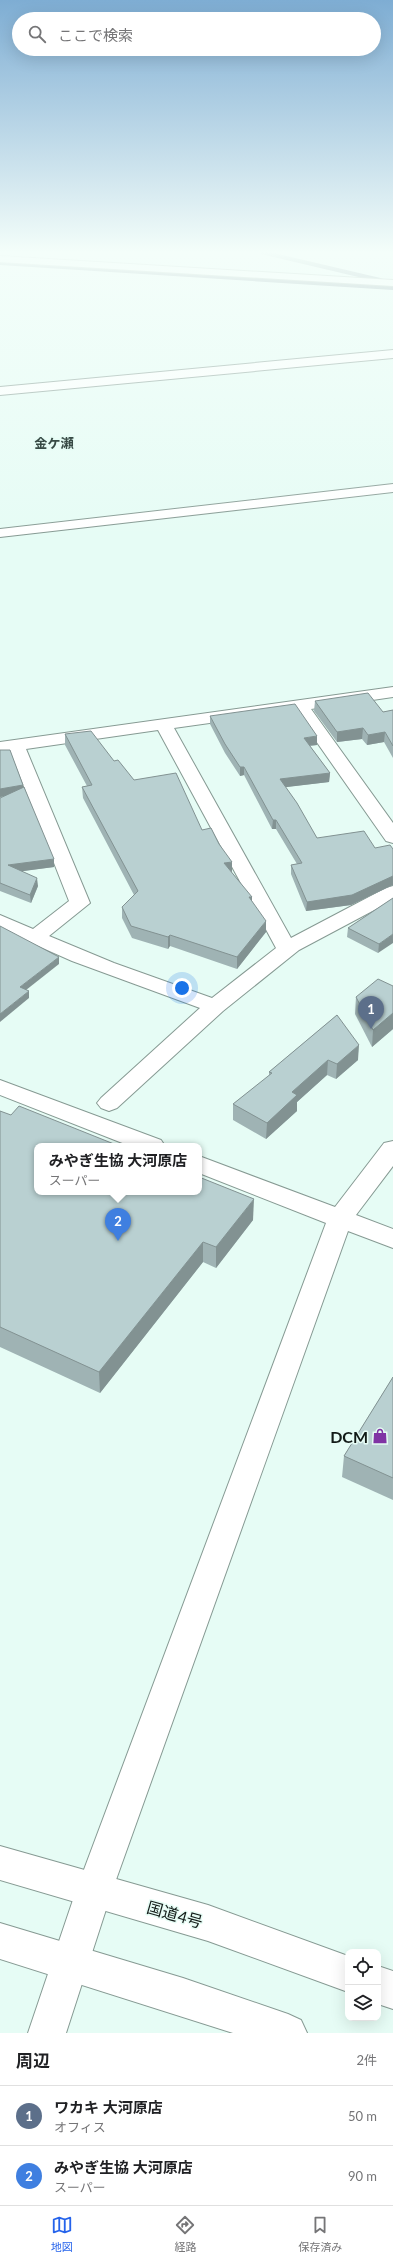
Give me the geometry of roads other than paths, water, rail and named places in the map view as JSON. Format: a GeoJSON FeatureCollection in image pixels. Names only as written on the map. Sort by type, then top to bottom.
{"type":"FeatureCollection","features":[{"type":"Feature","properties":{"kind":"main road"},"geometry":{"type":"LineString","coordinates":[[0,391],[393,354]]}},
{"type":"Feature","properties":{"kind":"main road"},"geometry":{"type":"LineString","coordinates":[[0,533],[393,488]]}},
{"type":"Feature","properties":{"kind":"main road"},"geometry":{"type":"LineString","coordinates":[[34,938],[80,903],[8,746],[393,692]]}},
{"type":"Feature","properties":{"kind":"main road"},"geometry":{"type":"LineString","coordinates":[[300,705],[393,837]]}},
{"type":"Feature","properties":{"kind":"main road"},"geometry":{"type":"LineString","coordinates":[[162,724],[287,950]]}},
{"type":"Feature","properties":{"kind":"main road"},"geometry":{"type":"LineString","coordinates":[[109,1103],[216,1006],[287,950],[393,892]]}},
{"type":"Feature","properties":{"kind":"main road"},"geometry":{"type":"LineString","coordinates":[[0,921],[34,938],[116,972],[216,1006]]}},
{"type":"Feature","properties":{"kind":"main road"},"geometry":{"type":"LineString","coordinates":[[0,1087],[145,1143]]}},
{"type":"Feature","properties":{"kind":"main road"},"geometry":{"type":"LineString","coordinates":[[47,2033],[72,1963],[94,1891],[340,1218],[393,1149]]}},
{"type":"Feature","properties":{"kind":"main road"},"geometry":{"type":"LineString","coordinates":[[202,1165],[393,1239]]}},
{"type":"Feature","properties":{"kind":"main road","name":"国道4号"},"geometry":{"type":"LineString","coordinates":[[0,1863],[208,1924],[345,1973]]}},
{"type":"Feature","properties":{"kind":"main road"},"geometry":{"type":"LineString","coordinates":[[0,1941],[183,1997],[288,2033]]}},
{"type":"Feature","properties":{"kind":"main road"},"geometry":{"type":"LineString","coordinates":[[381,1986],[393,1990]]}},
{"type":"Feature","properties":{"kind":"place","name":"ワカキ 大河原店"},"geometry":{"type":"Point","coordinates":[371,1029]}},
{"type":"Feature","properties":{"kind":"place","name":"みやぎ生協 大河原店"},"geometry":{"type":"Point","coordinates":[118,1241]}},
{"type":"Feature","properties":{"kind":"place","name":"DCM"},"geometry":{"type":"Point","coordinates":[380,1436]}},
{"type":"Feature","properties":{"kind":"district","name":"金ケ瀬"},"geometry":{"type":"Point","coordinates":[54,443]}}]}
